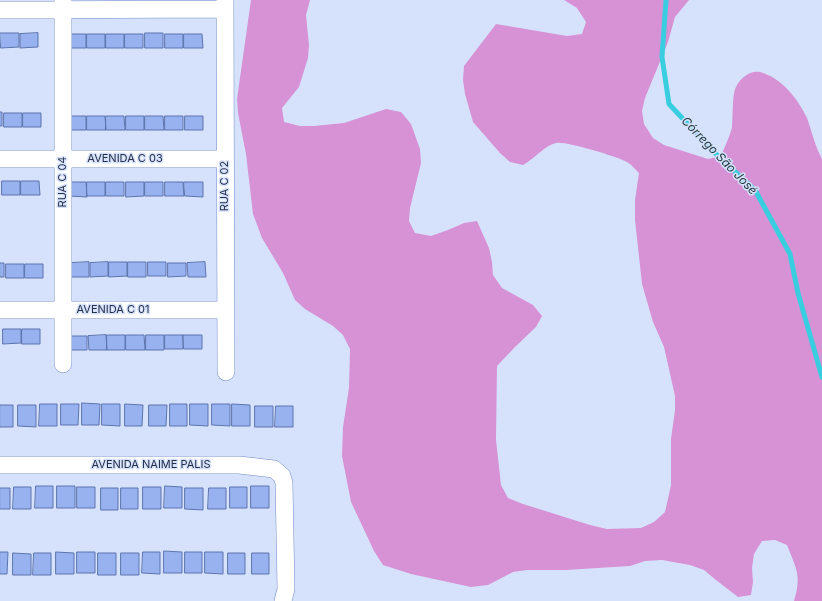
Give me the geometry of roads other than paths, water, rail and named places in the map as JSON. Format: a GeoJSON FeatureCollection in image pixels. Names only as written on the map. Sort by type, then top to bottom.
{"type":"FeatureCollection","features":[{"type":"Feature","properties":{"kind":"street"},"geometry":{"type":"LineString","coordinates":[[0,10],[63,5],[225,5]]}},
{"type":"Feature","properties":{"kind":"street","name":"RUA C 04"},"geometry":{"type":"LineString","coordinates":[[63,5],[63,364]]}},
{"type":"Feature","properties":{"kind":"street","name":"RUA C 02"},"geometry":{"type":"LineString","coordinates":[[225,5],[226,372]]}},
{"type":"Feature","properties":{"kind":"street","name":"AVENIDA C 03"},"geometry":{"type":"LineString","coordinates":[[0,159],[225,159]]}},
{"type":"Feature","properties":{"kind":"street","name":"AVENIDA C 01"},"geometry":{"type":"LineString","coordinates":[[0,310],[225,310]]}},
{"type":"Feature","properties":{"kind":"street","name":"AVENIDA NAIME PALIS"},"geometry":{"type":"LineString","coordinates":[[0,465],[239,465],[274,469],[282,476],[284,483],[285,595]]}},
{"type":"Feature","properties":{"kind":"waterway","name":"Córrego São José"},"geometry":{"type":"LineString","coordinates":[[666,0],[662,57],[669,104],[716,154],[755,190],[790,254],[798,293],[822,377]]}}]}
